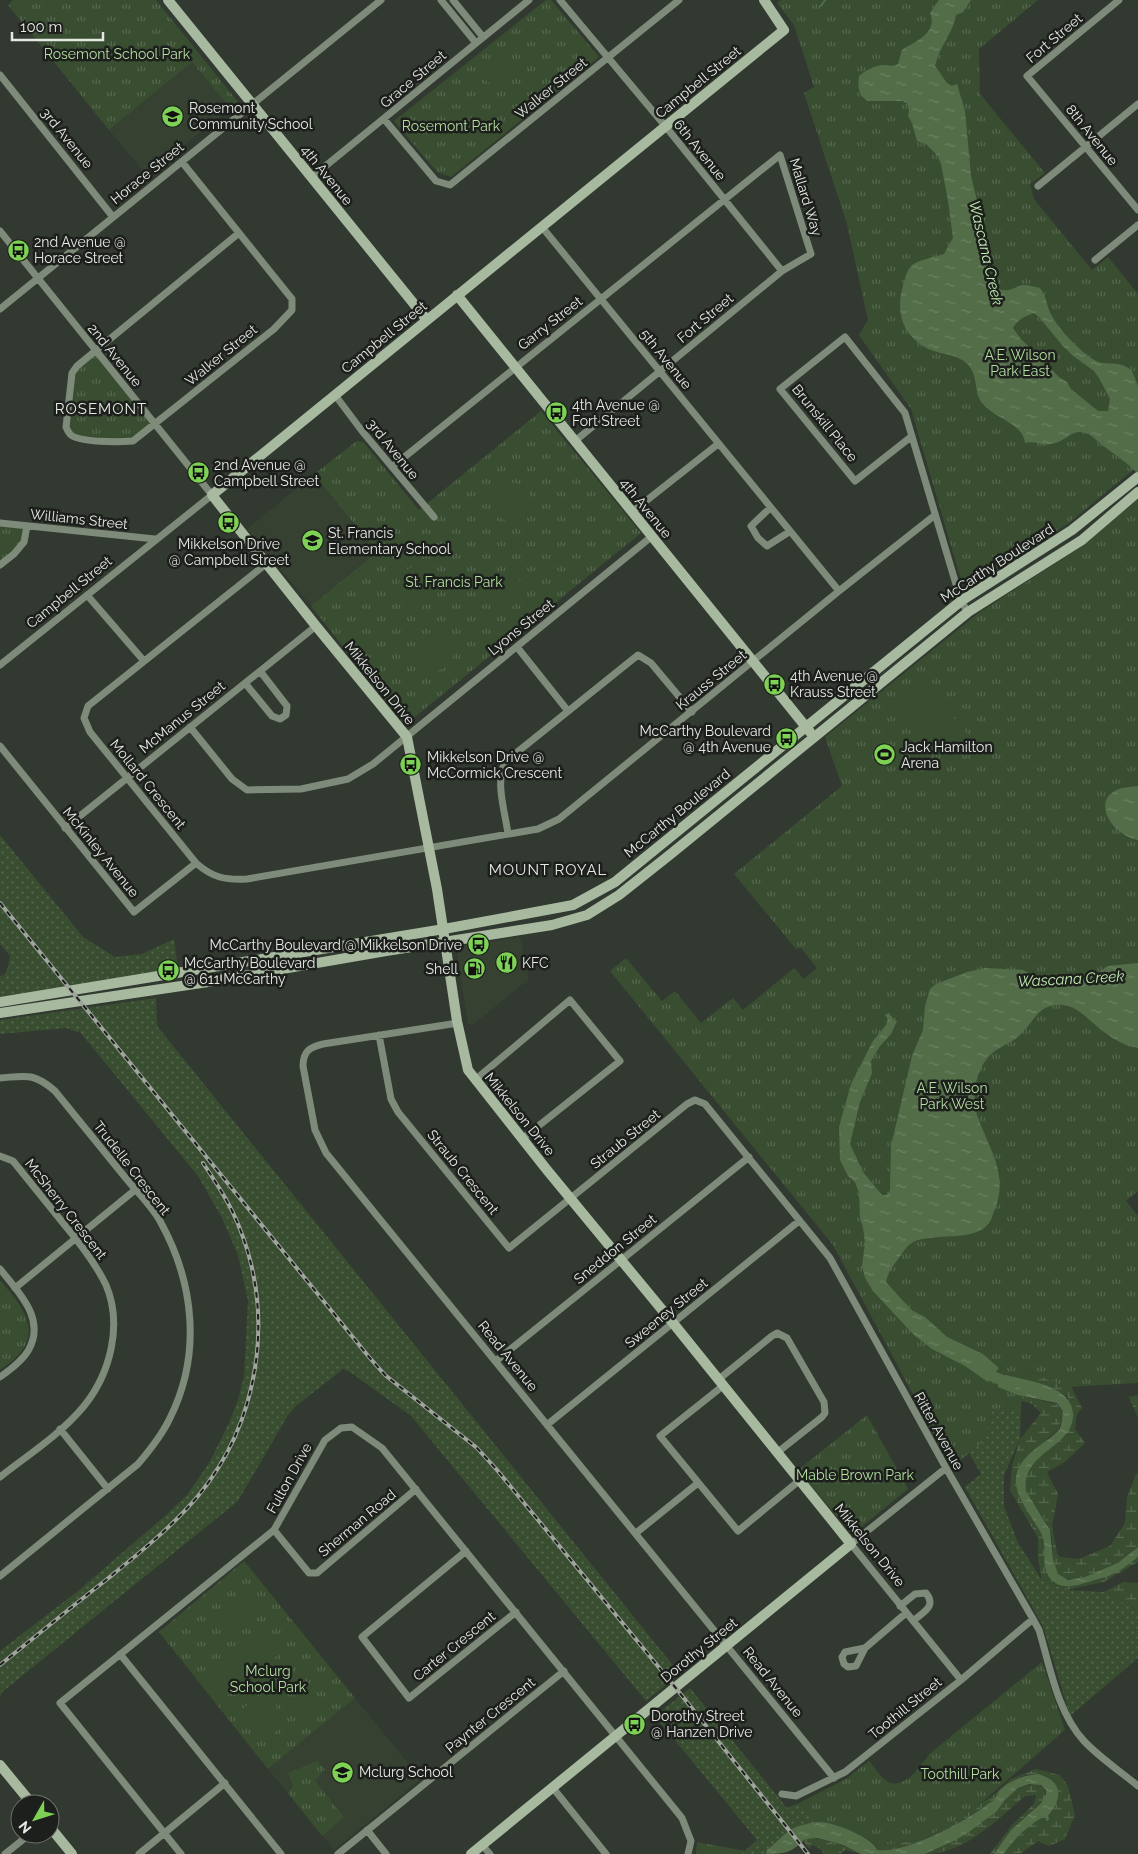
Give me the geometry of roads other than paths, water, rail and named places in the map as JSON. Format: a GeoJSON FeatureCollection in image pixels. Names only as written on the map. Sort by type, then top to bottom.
{"type":"FeatureCollection","features":[{"type":"Feature","properties":{"kind":"street","name":"4th Avenue"},"geometry":{"type":"LineString","coordinates":[[168,0],[427,320]]}},
{"type":"Feature","properties":{"kind":"street","name":"Horace Street"},"geometry":{"type":"LineString","coordinates":[[0,309],[381,0]]}},
{"type":"Feature","properties":{"kind":"street"},"geometry":{"type":"LineString","coordinates":[[441,0],[476,43]]}},
{"type":"Feature","properties":{"kind":"street"},"geometry":{"type":"LineString","coordinates":[[453,0],[483,37]]}},
{"type":"Feature","properties":{"kind":"street","name":"Grace Street"},"geometry":{"type":"LineString","coordinates":[[312,177],[529,0]]}},
{"type":"Feature","properties":{"kind":"street","name":"6th Avenue"},"geometry":{"type":"LineString","coordinates":[[560,0],[666,127],[782,271]]}},
{"type":"Feature","properties":{"kind":"street","name":"Walker Street"},"geometry":{"type":"LineString","coordinates":[[384,119],[436,181],[450,185],[679,0]]}},
{"type":"Feature","properties":{"kind":"street","name":"Campbell Street"},"geometry":{"type":"LineString","coordinates":[[0,665],[784,30],[764,0]]}},
{"type":"Feature","properties":{"kind":"street","name":"Fort Street"},"geometry":{"type":"LineString","coordinates":[[1028,76],[1119,0]]}},
{"type":"Feature","properties":{"kind":"street","name":"3rd Avenue"},"geometry":{"type":"LineString","coordinates":[[0,75],[113,217]]}},
{"type":"Feature","properties":{"kind":"street","name":"8th Avenue"},"geometry":{"type":"LineString","coordinates":[[1028,76],[1138,210]]}},
{"type":"Feature","properties":{"kind":"street"},"geometry":{"type":"LineString","coordinates":[[1038,186],[1138,104]]}},
{"type":"Feature","properties":{"kind":"street","name":"Mallard Way"},"geometry":{"type":"LineString","coordinates":[[724,199],[780,154],[811,254],[782,271]]}},
{"type":"Feature","properties":{"kind":"street"},"geometry":{"type":"LineString","coordinates":[[96,351],[239,233],[182,162]]}},
{"type":"Feature","properties":{"kind":"street","name":"Garry Street"},"geometry":{"type":"LineString","coordinates":[[392,467],[724,199]]}},
{"type":"Feature","properties":{"kind":"street"},"geometry":{"type":"LineString","coordinates":[[1095,260],[1138,225]]}},
{"type":"Feature","properties":{"kind":"street","name":"5th Avenue"},"geometry":{"type":"LineString","coordinates":[[542,227],[839,591]]}},
{"type":"Feature","properties":{"kind":"street","name":"2nd Avenue"},"geometry":{"type":"LineString","coordinates":[[0,231],[212,495]]}},
{"type":"Feature","properties":{"kind":"street","name":"Walker Street"},"geometry":{"type":"LineString","coordinates":[[96,351],[77,366],[72,373],[66,427],[70,434],[79,438],[120,442],[133,441],[274,329],[292,310],[292,299],[239,233]]}},
{"type":"Feature","properties":{"kind":"street","name":"Fort Street"},"geometry":{"type":"LineString","coordinates":[[575,441],[782,271]]}},
{"type":"Feature","properties":{"kind":"street","name":"4th Avenue"},"geometry":{"type":"LineString","coordinates":[[458,295],[814,737]]}},
{"type":"Feature","properties":{"kind":"street","name":"Brunskill Place"},"geometry":{"type":"LineString","coordinates":[[912,436],[855,481],[780,389],[845,337],[905,413],[912,436],[935,515],[961,601],[968,612]]}},
{"type":"Feature","properties":{"kind":"street","name":"3rd Avenue"},"geometry":{"type":"LineString","coordinates":[[335,395],[362,431],[434,517]]}},
{"type":"Feature","properties":{"kind":"street"},"geometry":{"type":"LineString","coordinates":[[632,512],[718,444]]}},
{"type":"Feature","properties":{"kind":"street","name":"McCarthy Boulevard"},"geometry":{"type":"LineString","coordinates":[[0,1002],[444,929],[572,905],[615,882],[961,601],[1072,530],[1135,480]]}},
{"type":"Feature","properties":{"kind":"street","name":"McCarthy Boulevard"},"geometry":{"type":"LineString","coordinates":[[0,1013],[225,979],[518,929],[552,925],[587,914],[620,894],[968,612],[1082,540],[1138,492]]}},
{"type":"Feature","properties":{"kind":"street","name":"Mikkelson Drive"},"geometry":{"type":"LineString","coordinates":[[212,495],[407,737],[430,848],[458,1023],[468,1070],[961,1680]]}},
{"type":"Feature","properties":{"kind":"street"},"geometry":{"type":"LineString","coordinates":[[770,508],[751,526],[758,538],[767,546],[789,532]]}},
{"type":"Feature","properties":{"kind":"street","name":"Krauss Street"},"geometry":{"type":"LineString","coordinates":[[430,848],[538,829],[559,819],[935,515]]}},
{"type":"Feature","properties":{"kind":"street","name":"Williams Street"},"geometry":{"type":"LineString","coordinates":[[0,523],[155,539]]}},
{"type":"Feature","properties":{"kind":"street"},"geometry":{"type":"LineString","coordinates":[[0,565],[14,554],[24,542],[27,526]]}},
{"type":"Feature","properties":{"kind":"street","name":"Lyons Street"},"geometry":{"type":"LineString","coordinates":[[190,726],[232,779],[247,790],[301,789],[348,779],[374,764],[651,536]]}},
{"type":"Feature","properties":{"kind":"street","name":"Mollard Crescent"},"geometry":{"type":"LineString","coordinates":[[266,564],[88,706],[84,718],[90,732],[196,863],[207,873],[228,880],[247,879],[430,848]]}},
{"type":"Feature","properties":{"kind":"street"},"geometry":{"type":"LineString","coordinates":[[87,595],[144,661]]}},
{"type":"Feature","properties":{"kind":"street","name":"McManus Street"},"geometry":{"type":"LineString","coordinates":[[65,828],[316,626]]}},
{"type":"Feature","properties":{"kind":"street"},"geometry":{"type":"LineString","coordinates":[[517,647],[568,711]]}},
{"type":"Feature","properties":{"kind":"street"},"geometry":{"type":"LineString","coordinates":[[508,834],[501,786],[501,772],[505,762],[638,655],[651,663],[692,712]]}},
{"type":"Feature","properties":{"kind":"street"},"geometry":{"type":"LineString","coordinates":[[245,683],[272,716],[280,719],[286,715],[287,706],[260,671]]}},
{"type":"Feature","properties":{"kind":"street","name":"McKinley Avenue"},"geometry":{"type":"LineString","coordinates":[[0,746],[134,912],[196,863]]}},
{"type":"Feature","properties":{"kind":"street"},"geometry":{"type":"LineString","coordinates":[[475,1080],[570,1000],[620,1061],[522,1139]]}},
{"type":"Feature","properties":{"kind":"street","name":"Read Avenue"},"geometry":{"type":"LineString","coordinates":[[458,1023],[315,1046],[308,1050],[303,1057],[303,1066],[315,1130],[326,1153],[834,1778]]}},
{"type":"Feature","properties":{"kind":"street","name":"Straub Crescent"},"geometry":{"type":"LineString","coordinates":[[379,1035],[391,1100],[398,1112],[509,1248],[571,1199]]}},
{"type":"Feature","properties":{"kind":"street","name":"Trudelle Crescent"},"geometry":{"type":"LineString","coordinates":[[0,1078],[27,1076],[42,1080],[55,1091],[159,1219],[175,1251],[190,1306],[191,1334],[190,1354],[180,1392],[170,1418],[154,1444],[138,1464],[0,1576]]}},
{"type":"Feature","properties":{"kind":"street","name":"Straub Street"},"geometry":{"type":"LineString","coordinates":[[571,1199],[680,1110],[695,1100]]}},
{"type":"Feature","properties":{"kind":"street","name":"Ritter Avenue"},"geometry":{"type":"LineString","coordinates":[[695,1100],[705,1104],[830,1258],[946,1468],[1039,1630],[1060,1699],[1071,1722],[1083,1739],[1096,1752],[1138,1786]]}},
{"type":"Feature","properties":{"kind":"street","name":"McSherry Crescent"},"geometry":{"type":"LineString","coordinates":[[0,1156],[13,1161],[93,1262],[106,1287],[112,1310],[112,1336],[109,1360],[100,1383],[84,1407],[60,1429],[0,1477]]}},
{"type":"Feature","properties":{"kind":"street","name":"Sneddon Street"},"geometry":{"type":"LineString","coordinates":[[496,1361],[749,1157]]}},
{"type":"Feature","properties":{"kind":"street"},"geometry":{"type":"LineString","coordinates":[[15,1288],[135,1190]]}},
{"type":"Feature","properties":{"kind":"street","name":"Sweeney Street"},"geometry":{"type":"LineString","coordinates":[[548,1424],[799,1221]]}},
{"type":"Feature","properties":{"kind":"street"},"geometry":{"type":"LineString","coordinates":[[0,1269],[26,1301],[34,1324],[34,1339],[28,1352],[0,1377]]}},
{"type":"Feature","properties":{"kind":"street"},"geometry":{"type":"LineString","coordinates":[[778,1452],[822,1417],[825,1408],[824,1402],[787,1338],[777,1333],[660,1436],[738,1531],[800,1480]]}},
{"type":"Feature","properties":{"kind":"street","name":"Fulton Drive"},"geometry":{"type":"LineString","coordinates":[[181,1854],[60,1703],[274,1530],[325,1440],[341,1428],[352,1427],[382,1448],[682,1818],[691,1840],[688,1854]]}},
{"type":"Feature","properties":{"kind":"street"},"geometry":{"type":"LineString","coordinates":[[60,1429],[108,1488]]}},
{"type":"Feature","properties":{"kind":"street","name":"Dorothy Street"},"geometry":{"type":"LineString","coordinates":[[471,1854],[946,1468]]}},
{"type":"Feature","properties":{"kind":"street"},"geometry":{"type":"LineString","coordinates":[[636,1533],[698,1483]]}},
{"type":"Feature","properties":{"kind":"street","name":"Sherman Road"},"geometry":{"type":"LineString","coordinates":[[274,1530],[309,1573],[317,1573],[416,1489]]}},
{"type":"Feature","properties":{"kind":"street","name":"Carter Crescent"},"geometry":{"type":"LineString","coordinates":[[466,1551],[362,1637],[409,1698],[516,1612]]}},
{"type":"Feature","properties":{"kind":"street"},"geometry":{"type":"LineString","coordinates":[[900,1606],[915,1594],[926,1593],[931,1603],[929,1608],[913,1621]]}},
{"type":"Feature","properties":{"kind":"street"},"geometry":{"type":"LineString","coordinates":[[865,1648],[906,1613]]}},
{"type":"Feature","properties":{"kind":"street","name":"Toothill Street"},"geometry":{"type":"LineString","coordinates":[[782,1794],[796,1796],[845,1772],[961,1680],[1033,1619]]}},
{"type":"Feature","properties":{"kind":"street"},"geometry":{"type":"LineString","coordinates":[[120,1654],[281,1854]]}},
{"type":"Feature","properties":{"kind":"street","name":"Paynter Crescent"},"geometry":{"type":"LineString","coordinates":[[338,1854],[564,1671]]}},
{"type":"Feature","properties":{"kind":"street"},"geometry":{"type":"LineString","coordinates":[[0,1765],[24,1794]]}},
{"type":"Feature","properties":{"kind":"street"},"geometry":{"type":"LineString","coordinates":[[139,1854],[225,1784]]}},
{"type":"Feature","properties":{"kind":"street"},"geometry":{"type":"LineString","coordinates":[[553,1788],[606,1854]]}},
{"type":"Feature","properties":{"kind":"street"},"geometry":{"type":"LineString","coordinates":[[367,1830],[386,1854]]}},
{"type":"Feature","properties":{"kind":"street"},"geometry":{"type":"LineString","coordinates":[[60,1839],[72,1854]]}},
{"type":"Feature","properties":{"kind":"street"},"geometry":{"type":"LineString","coordinates":[[5,1854],[18,1844]]}},
{"type":"Feature","properties":{"kind":"street"},"geometry":{"type":"LineString","coordinates":[[482,1845],[490,1854]]}},
{"type":"Feature","properties":{"kind":"water"},"geometry":{"type":"Polygon","coordinates":[[[939,0],[971,0],[963,12],[956,15],[935,66],[947,83],[952,86],[957,84],[965,111],[971,176],[980,212],[989,281],[995,287],[1003,290],[1024,285],[1040,288],[1045,296],[1052,317],[1076,345],[1096,361],[1119,364],[1132,371],[1138,386],[1138,474],[1089,434],[1075,433],[1051,444],[1025,443],[1019,430],[993,413],[982,403],[972,371],[965,362],[956,357],[928,349],[915,340],[904,326],[901,318],[900,300],[909,269],[912,265],[919,262],[944,254],[953,238],[948,201],[938,156],[926,144],[917,141],[908,116],[907,103],[902,101],[868,101],[864,99],[860,93],[859,76],[882,65],[892,66],[898,64],[902,50],[919,40],[928,31],[932,20],[930,13],[939,0]],[[1034,313],[1031,314],[1024,317],[1013,328],[1021,339],[1060,378],[1067,382],[1071,389],[1098,411],[1108,411],[1110,399],[1094,371],[1072,355],[1034,313]]]}},
{"type":"Feature","properties":{"kind":"water"},"geometry":{"type":"Polygon","coordinates":[[[1138,786],[1138,840],[1128,837],[1112,824],[1107,816],[1105,807],[1107,799],[1112,793],[1122,788],[1138,786]]]}},
{"type":"Feature","properties":{"kind":"water"},"geometry":{"type":"Polygon","coordinates":[[[1138,963],[1138,1048],[1124,1044],[1111,1037],[1075,1009],[1069,1006],[1055,1005],[1042,1010],[1019,1036],[989,1056],[979,1072],[975,1101],[977,1115],[995,1160],[1000,1184],[999,1196],[991,1220],[982,1229],[974,1233],[922,1239],[913,1242],[892,1267],[888,1275],[886,1282],[913,1311],[925,1317],[947,1337],[983,1354],[999,1368],[988,1382],[965,1366],[932,1349],[914,1335],[873,1291],[865,1278],[862,1266],[865,1243],[860,1218],[859,1193],[855,1182],[848,1176],[840,1160],[839,1127],[851,1084],[873,1041],[886,1025],[888,1019],[885,1015],[889,1013],[897,1021],[891,1034],[880,1046],[871,1061],[872,1073],[860,1102],[850,1144],[863,1172],[882,1195],[887,1195],[890,1190],[891,1146],[912,1056],[923,1030],[925,1006],[930,989],[936,984],[967,972],[986,968],[1023,970],[1055,986],[1067,987],[1074,981],[1095,975],[1108,966],[1138,963]]]}},
{"type":"Feature","properties":{"kind":"water"},"geometry":{"type":"Polygon","coordinates":[[[1006,1375],[1037,1382],[1057,1390],[1071,1404],[1073,1414],[1071,1425],[1065,1435],[1031,1467],[1027,1478],[1026,1491],[1050,1530],[1053,1559],[1058,1574],[1068,1580],[1085,1577],[1118,1563],[1138,1547],[1138,1557],[1109,1576],[1077,1585],[1063,1586],[1051,1580],[1047,1573],[1043,1538],[1024,1506],[1018,1492],[1016,1477],[1018,1469],[1027,1456],[1059,1430],[1063,1411],[1057,1403],[1018,1395],[998,1387],[998,1381],[1006,1375]]]}},
{"type":"Feature","properties":{"kind":"water"},"geometry":{"type":"Polygon","coordinates":[[[1038,1774],[1052,1781],[1058,1791],[1056,1803],[1048,1816],[1049,1820],[1046,1821],[1046,1818],[1043,1817],[1032,1824],[1004,1854],[994,1854],[1011,1830],[1041,1803],[1046,1790],[1041,1785],[1029,1784],[1018,1788],[1005,1800],[997,1811],[969,1832],[925,1854],[861,1854],[843,1845],[817,1838],[805,1839],[787,1852],[766,1854],[767,1850],[790,1830],[820,1822],[834,1825],[861,1836],[874,1845],[877,1850],[902,1847],[933,1836],[963,1821],[993,1801],[1004,1786],[1023,1777],[1038,1774]]]}},
{"type":"Feature","properties":{"kind":"waterway"},"geometry":{"type":"LineString","coordinates":[[821,6],[825,0]]}},
{"type":"Feature","properties":{"kind":"waterway","name":"Wascana Creek"},"geometry":{"type":"LineString","coordinates":[[980,1367],[992,1376],[1012,1384]]}},
{"type":"Feature","properties":{"kind":"railway"},"geometry":{"type":"LineString","coordinates":[[0,903],[369,1357],[385,1375],[477,1448],[497,1470],[675,1687],[808,1854]]}},
{"type":"Feature","properties":{"kind":"railway"},"geometry":{"type":"LineString","coordinates":[[0,1665],[130,1560],[177,1519],[198,1496],[219,1467],[235,1436],[247,1402],[255,1368],[258,1333],[257,1298],[251,1263],[240,1229],[228,1203],[203,1163]]}},
{"type":"Feature","properties":{"kind":"place","name":"Rosemont Community School"},"geometry":{"type":"Point","coordinates":[173,116]}},
{"type":"Feature","properties":{"kind":"place","name":"2nd Avenue @ Horace Street"},"geometry":{"type":"Point","coordinates":[18,250]}},
{"type":"Feature","properties":{"kind":"place","name":"4th Avenue @ Fort Street"},"geometry":{"type":"Point","coordinates":[556,413]}},
{"type":"Feature","properties":{"kind":"place","name":"2nd Avenue @ Campbell Street"},"geometry":{"type":"Point","coordinates":[198,473]}},
{"type":"Feature","properties":{"kind":"place","name":"Mikkelson Drive @ Campbell Street"},"geometry":{"type":"Point","coordinates":[229,522]}},
{"type":"Feature","properties":{"kind":"place","name":"St. Francis Elementary School"},"geometry":{"type":"Point","coordinates":[312,541]}},
{"type":"Feature","properties":{"kind":"place","name":"4th Avenue @ Krauss Street"},"geometry":{"type":"Point","coordinates":[774,684]}},
{"type":"Feature","properties":{"kind":"place","name":"McCarthy Boulevard @ 4th Avenue"},"geometry":{"type":"Point","coordinates":[787,739]}},
{"type":"Feature","properties":{"kind":"place","name":"Jack Hamilton Arena"},"geometry":{"type":"Point","coordinates":[885,755]}},
{"type":"Feature","properties":{"kind":"place","name":"Mikkelson Drive @ McCormick Crescent"},"geometry":{"type":"Point","coordinates":[411,765]}},
{"type":"Feature","properties":{"kind":"place","name":"McCarthy Boulevard @ Mikkelson Drive"},"geometry":{"type":"Point","coordinates":[478,945]}},
{"type":"Feature","properties":{"kind":"place","name":"KFC"},"geometry":{"type":"Point","coordinates":[506,963]}},
{"type":"Feature","properties":{"kind":"place","name":"Shell"},"geometry":{"type":"Point","coordinates":[474,969]}},
{"type":"Feature","properties":{"kind":"place","name":"McCarthy Boulevard @ 611 McCarthy"},"geometry":{"type":"Point","coordinates":[168,971]}},
{"type":"Feature","properties":{"kind":"place","name":"Dorothy Street @ Hanzen Drive"},"geometry":{"type":"Point","coordinates":[635,1724]}},
{"type":"Feature","properties":{"kind":"place","name":"Mclurg School"},"geometry":{"type":"Point","coordinates":[343,1772]}},
{"type":"Feature","properties":{"kind":"district","name":"ROSEMONT"},"geometry":{"type":"Point","coordinates":[101,409]}},
{"type":"Feature","properties":{"kind":"district","name":"MOUNT ROYAL"},"geometry":{"type":"Point","coordinates":[548,870]}},
{"type":"Feature","properties":{"kind":"park label","name":"Rosemont School Park"},"geometry":{"type":"Point","coordinates":[117,54]}},
{"type":"Feature","properties":{"kind":"park label","name":"Rosemont Park"},"geometry":{"type":"Point","coordinates":[451,126]}},
{"type":"Feature","properties":{"kind":"park label","name":"A.E. Wilson Park East"},"geometry":{"type":"Point","coordinates":[1020,364]}},
{"type":"Feature","properties":{"kind":"park label","name":"St. Francis Park"},"geometry":{"type":"Point","coordinates":[454,582]}},
{"type":"Feature","properties":{"kind":"park label","name":"A.E. Wilson Park West"},"geometry":{"type":"Point","coordinates":[952,1096]}},
{"type":"Feature","properties":{"kind":"park label","name":"Mable Brown Park"},"geometry":{"type":"Point","coordinates":[855,1475]}},
{"type":"Feature","properties":{"kind":"park label","name":"Mclurg School Park"},"geometry":{"type":"Point","coordinates":[268,1679]}},
{"type":"Feature","properties":{"kind":"park label","name":"Toothill Park"},"geometry":{"type":"Point","coordinates":[960,1774]}}]}
